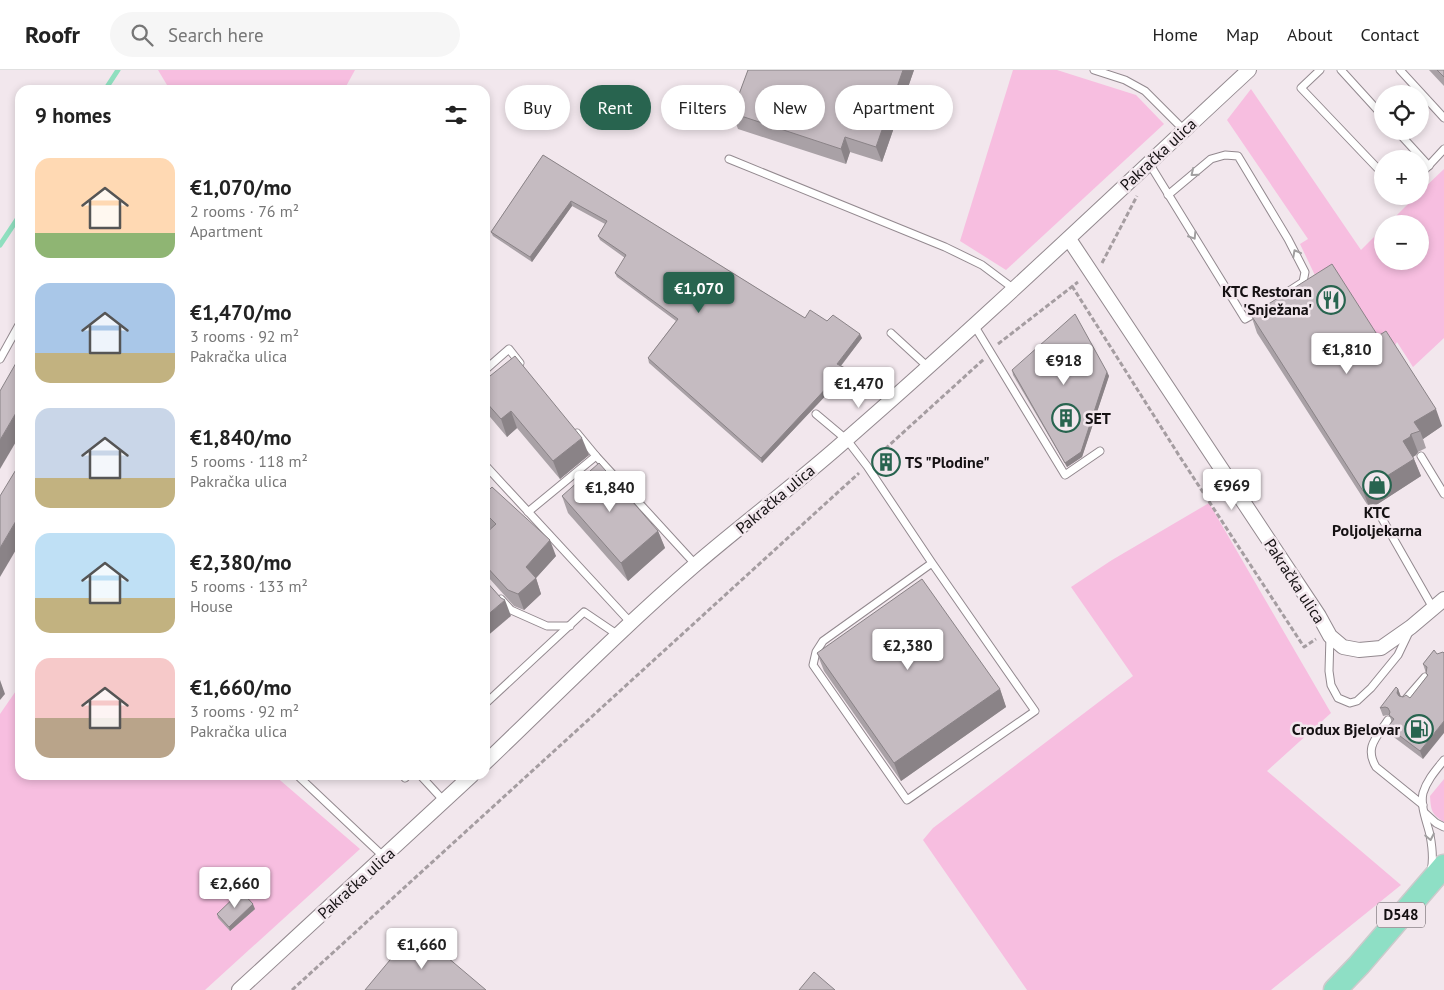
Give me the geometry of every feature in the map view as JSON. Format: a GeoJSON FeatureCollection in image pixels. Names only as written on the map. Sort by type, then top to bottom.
{"type":"FeatureCollection","features":[{"type":"Feature","properties":{"kind":"main road","name":"D548"},"geometry":{"type":"LineString","coordinates":[[1335,990],[1359,965],[1444,866]]}},
{"type":"Feature","properties":{"kind":"street","name":"Pakračka ulica"},"geometry":{"type":"LineString","coordinates":[[490,758],[618,635],[696,564],[847,440],[1069,239],[1148,162],[1249,70]]}},
{"type":"Feature","properties":{"kind":"street","name":"Pakračka ulica"},"geometry":{"type":"LineString","coordinates":[[1069,239],[1314,608],[1324,637],[1343,647],[1359,650],[1381,648],[1412,627],[1444,599]]}},
{"type":"Feature","properties":{"kind":"street","name":"Pakračka ulica"},"geometry":{"type":"LineString","coordinates":[[240,990],[467,780]]}},
{"type":"Feature","properties":{"kind":"lane"},"geometry":{"type":"LineString","coordinates":[[1094,70],[1125,80],[1145,91],[1184,130]]}},
{"type":"Feature","properties":{"kind":"lane"},"geometry":{"type":"LineString","coordinates":[[1320,70],[1301,88],[1374,165]]}},
{"type":"Feature","properties":{"kind":"lane"},"geometry":{"type":"LineString","coordinates":[[1341,70],[1374,106]]}},
{"type":"Feature","properties":{"kind":"lane"},"geometry":{"type":"LineString","coordinates":[[1400,70],[1444,118]]}},
{"type":"Feature","properties":{"kind":"lane"},"geometry":{"type":"LineString","coordinates":[[1405,140],[1414,150]]}},
{"type":"Feature","properties":{"kind":"lane"},"geometry":{"type":"LineString","coordinates":[[1429,165],[1444,149]]}},
{"type":"Feature","properties":{"kind":"lane"},"geometry":{"type":"LineString","coordinates":[[1168,195],[1211,159],[1225,155],[1238,156],[1306,272],[1303,282],[1278,299]]}},
{"type":"Feature","properties":{"kind":"lane"},"geometry":{"type":"LineString","coordinates":[[729,159],[945,247],[982,265],[1014,289]]}},
{"type":"Feature","properties":{"kind":"lane"},"geometry":{"type":"LineString","coordinates":[[1148,162],[1245,319],[1263,308]]}},
{"type":"Feature","properties":{"kind":"lane"},"geometry":{"type":"LineString","coordinates":[[974,325],[1065,475],[1100,451]]}},
{"type":"Feature","properties":{"kind":"lane"},"geometry":{"type":"LineString","coordinates":[[0,358],[15,332]]}},
{"type":"Feature","properties":{"kind":"lane"},"geometry":{"type":"LineString","coordinates":[[891,333],[928,367]]}},
{"type":"Feature","properties":{"kind":"lane"},"geometry":{"type":"LineString","coordinates":[[490,366],[509,349],[528,372]]}},
{"type":"Feature","properties":{"kind":"lane"},"geometry":{"type":"LineString","coordinates":[[816,414],[847,440],[867,466],[1035,711],[907,800],[813,665],[816,652],[823,641],[932,563]]}},
{"type":"Feature","properties":{"kind":"lane"},"geometry":{"type":"LineString","coordinates":[[571,426],[596,456],[696,564]]}},
{"type":"Feature","properties":{"kind":"lane"},"geometry":{"type":"LineString","coordinates":[[528,512],[596,456]]}},
{"type":"Feature","properties":{"kind":"lane"},"geometry":{"type":"LineString","coordinates":[[1421,456],[1444,494]]}},
{"type":"Feature","properties":{"kind":"lane"},"geometry":{"type":"LineString","coordinates":[[490,470],[631,624]]}},
{"type":"Feature","properties":{"kind":"lane"},"geometry":{"type":"LineString","coordinates":[[1380,516],[1433,608]]}},
{"type":"Feature","properties":{"kind":"lane"},"geometry":{"type":"LineString","coordinates":[[498,596],[511,610],[547,626],[570,626]]}},
{"type":"Feature","properties":{"kind":"lane"},"geometry":{"type":"LineString","coordinates":[[490,699],[584,612],[618,635]]}},
{"type":"Feature","properties":{"kind":"lane"},"geometry":{"type":"LineString","coordinates":[[1324,637],[1332,685],[1338,698],[1350,703],[1357,701],[1371,688],[1398,655],[1412,627]]}},
{"type":"Feature","properties":{"kind":"lane"},"geometry":{"type":"LineString","coordinates":[[1405,700],[1425,677]]}},
{"type":"Feature","properties":{"kind":"lane"},"geometry":{"type":"LineString","coordinates":[[1388,720],[1374,741],[1370,752],[1372,761],[1376,767],[1423,805]]}},
{"type":"Feature","properties":{"kind":"lane"},"geometry":{"type":"LineString","coordinates":[[1427,886],[1432,867],[1432,851],[1431,838],[1424,813],[1423,794],[1444,760]]}},
{"type":"Feature","properties":{"kind":"lane"},"geometry":{"type":"LineString","coordinates":[[302,780],[384,857]]}},
{"type":"Feature","properties":{"kind":"lane"},"geometry":{"type":"LineString","coordinates":[[425,780],[445,802]]}},
{"type":"Feature","properties":{"kind":"lane"},"geometry":{"type":"LineString","coordinates":[[1424,813],[1444,827]]}},
{"type":"Feature","properties":{"kind":"path"},"geometry":{"type":"LineString","coordinates":[[871,462],[1001,341],[1078,282]]}},
{"type":"Feature","properties":{"kind":"path"},"geometry":{"type":"LineString","coordinates":[[1072,286],[1180,457],[1304,647],[1324,637]]}},
{"type":"Feature","properties":{"kind":"path"},"geometry":{"type":"LineString","coordinates":[[292,990],[859,473]]}},
{"type":"Feature","properties":{"kind":"shaded area"},"geometry":{"type":"Polygon","coordinates":[[[158,70],[355,70],[347,85],[167,85],[158,70]]]}},
{"type":"Feature","properties":{"kind":"shaded area"},"geometry":{"type":"Polygon","coordinates":[[[1013,70],[1057,70],[1136,95],[1164,124],[1006,270],[960,241],[1013,70]]]}},
{"type":"Feature","properties":{"kind":"shaded area"},"geometry":{"type":"Polygon","coordinates":[[[1251,89],[1361,250],[1374,237],[1374,270],[1429,270],[1429,215],[1397,215],[1407,205],[1429,205],[1429,183],[1444,169],[1444,338],[1413,367],[1397,342],[1393,349],[1384,354],[1322,290],[1300,244],[1308,239],[1227,120],[1251,89]]]}},
{"type":"Feature","properties":{"kind":"shaded area"},"geometry":{"type":"Polygon","coordinates":[[[1209,503],[1331,713],[1267,771],[1401,885],[1271,990],[1027,990],[923,840],[933,828],[1133,676],[1071,587],[1112,560],[1209,503]]]}},
{"type":"Feature","properties":{"kind":"shaded area"},"geometry":{"type":"Polygon","coordinates":[[[15,692],[15,780],[280,780],[360,849],[205,990],[0,990],[0,714],[15,692]]]}},
{"type":"Feature","properties":{"kind":"shaded area"},"geometry":{"type":"Polygon","coordinates":[[[1444,779],[1444,822],[1436,817],[1432,811],[1430,796],[1444,779]]]}},
{"type":"Feature","properties":{"kind":"building"},"geometry":{"type":"Polygon","coordinates":[[[748,70],[903,70],[898,85],[835,85],[835,130],[882,130],[876,147],[845,137],[841,149],[783,130],[825,130],[825,85],[755,85],[755,121],[745,117],[745,85],[742,85],[748,70]]]}},
{"type":"Feature","properties":{"kind":"building"},"geometry":{"type":"Polygon","coordinates":[[[1437,70],[1444,70],[1444,77],[1437,70]]]}},
{"type":"Feature","properties":{"kind":"building"},"geometry":{"type":"Polygon","coordinates":[[[543,155],[805,318],[810,310],[827,321],[833,315],[860,334],[837,364],[845,368],[761,458],[648,358],[678,319],[615,273],[626,255],[598,236],[607,221],[571,201],[530,257],[491,232],[543,155]]]}},
{"type":"Feature","properties":{"kind":"building"},"geometry":{"type":"Polygon","coordinates":[[[1332,264],[1378,336],[1386,331],[1436,409],[1414,422],[1420,431],[1411,434],[1410,437],[1403,441],[1414,459],[1363,491],[1251,315],[1332,264]]]}},
{"type":"Feature","properties":{"kind":"building","name":"SET"},"geometry":{"type":"Polygon","coordinates":[[[1075,314],[1107,372],[1081,452],[1065,463],[1012,370],[1075,314]]]}},
{"type":"Feature","properties":{"kind":"building"},"geometry":{"type":"Polygon","coordinates":[[[515,356],[582,438],[553,461],[511,411],[501,419],[490,407],[490,376],[515,356]]]}},
{"type":"Feature","properties":{"kind":"building"},"geometry":{"type":"Polygon","coordinates":[[[15,365],[15,414],[0,440],[0,391],[15,365]]]}},
{"type":"Feature","properties":{"kind":"building"},"geometry":{"type":"Polygon","coordinates":[[[599,463],[658,531],[621,563],[562,496],[599,463]]]}},
{"type":"Feature","properties":{"kind":"building"},"geometry":{"type":"Polygon","coordinates":[[[15,471],[15,522],[0,548],[0,496],[15,471]]]}},
{"type":"Feature","properties":{"kind":"building"},"geometry":{"type":"Polygon","coordinates":[[[492,487],[550,540],[526,567],[536,578],[518,594],[508,590],[490,570],[490,529],[496,524],[490,518],[490,489],[492,487]]]}},
{"type":"Feature","properties":{"kind":"building"},"geometry":{"type":"Polygon","coordinates":[[[922,579],[1000,689],[894,763],[817,653],[922,579]]]}},
{"type":"Feature","properties":{"kind":"building"},"geometry":{"type":"Polygon","coordinates":[[[490,586],[501,598],[505,600],[490,613],[490,586]]]}},
{"type":"Feature","properties":{"kind":"building"},"geometry":{"type":"Polygon","coordinates":[[[1434,650],[1437,654],[1444,653],[1444,721],[1420,751],[1388,727],[1394,719],[1389,715],[1388,708],[1380,708],[1396,687],[1399,696],[1403,697],[1406,695],[1410,698],[1428,675],[1426,673],[1427,667],[1423,664],[1434,650]]]}},
{"type":"Feature","properties":{"kind":"building"},"geometry":{"type":"Polygon","coordinates":[[[241,891],[253,904],[229,927],[217,914],[241,891]]]}},
{"type":"Feature","properties":{"kind":"building"},"geometry":{"type":"Polygon","coordinates":[[[415,930],[486,990],[365,990],[415,930]]]}},
{"type":"Feature","properties":{"kind":"building"},"geometry":{"type":"Polygon","coordinates":[[[814,972],[835,990],[799,990],[814,972]]]}},
{"type":"Feature","properties":{"kind":"waterway"},"geometry":{"type":"LineString","coordinates":[[108,85],[118,70]]}},
{"type":"Feature","properties":{"kind":"waterway"},"geometry":{"type":"LineString","coordinates":[[0,245],[15,222]]}},
{"type":"Feature","properties":{"kind":"place","name":"KTC Restoran 'Snježana'"},"geometry":{"type":"Point","coordinates":[1331,300]}},
{"type":"Feature","properties":{"kind":"place","name":"SET"},"geometry":{"type":"Point","coordinates":[1066,418]}},
{"type":"Feature","properties":{"kind":"place","name":"TS \"Plodine\""},"geometry":{"type":"Point","coordinates":[886,462]}},
{"type":"Feature","properties":{"kind":"place","name":"KTC Poljoljekarna"},"geometry":{"type":"Point","coordinates":[1377,485]}},
{"type":"Feature","properties":{"kind":"place","name":"Crodux Bjelovar"},"geometry":{"type":"Point","coordinates":[1419,729]}}]}
